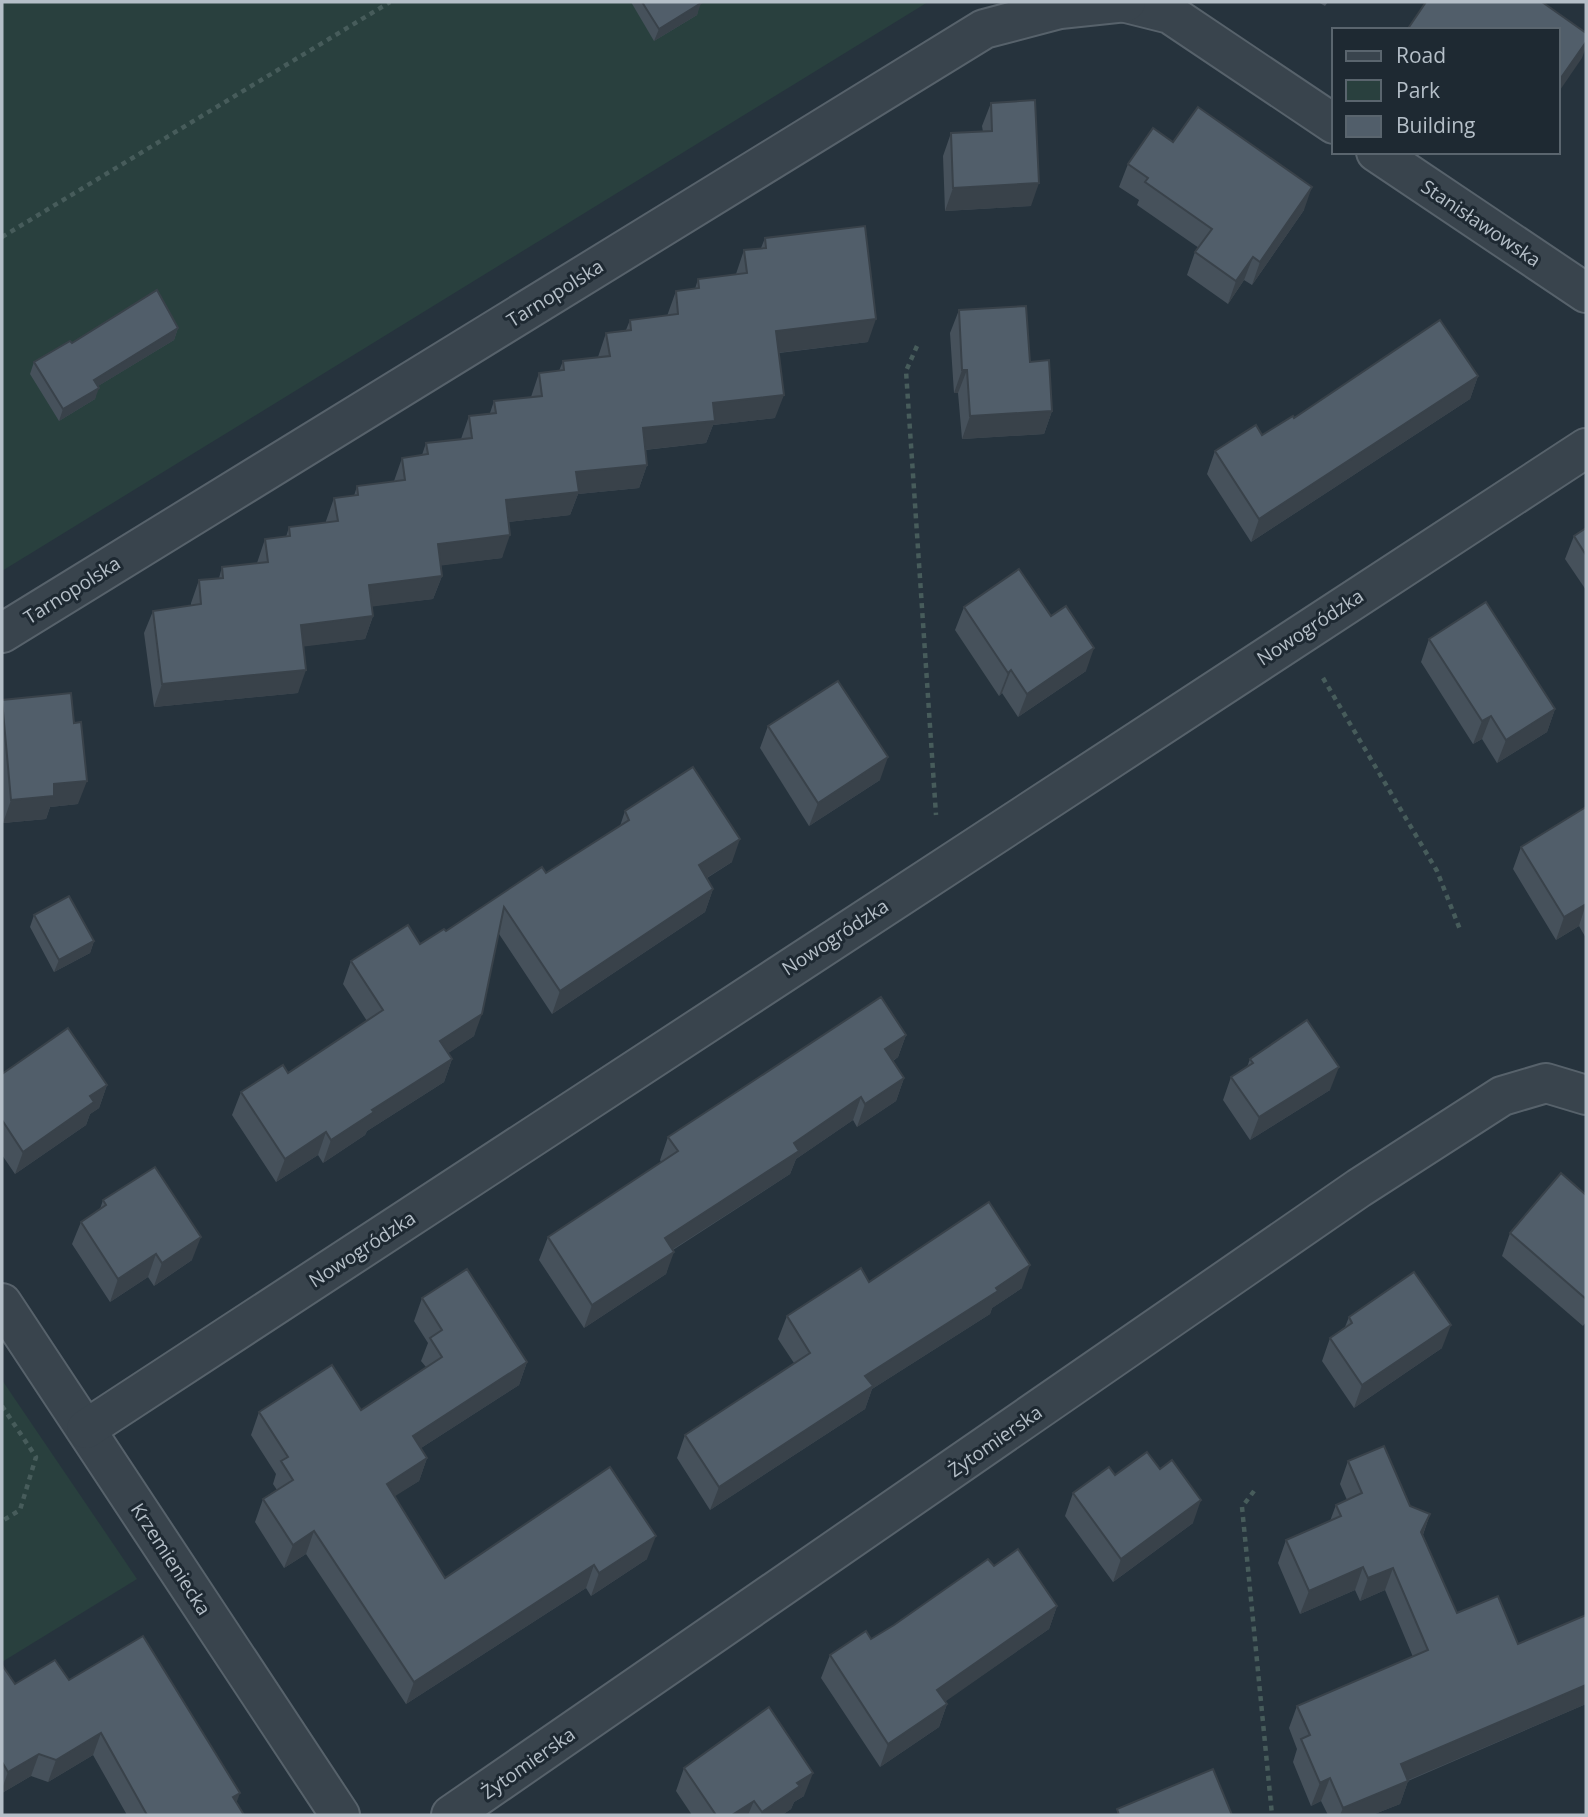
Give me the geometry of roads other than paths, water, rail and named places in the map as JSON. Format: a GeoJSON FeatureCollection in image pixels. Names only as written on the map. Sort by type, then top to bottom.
{"type":"FeatureCollection","features":[{"type":"Feature","properties":{"kind":"street"},"geometry":{"type":"LineString","coordinates":[[1126,3],[1170,14],[1332,123]]}},
{"type":"Feature","properties":{"kind":"street","name":"Tarnopolska"},"geometry":{"type":"LineString","coordinates":[[2,633],[984,29],[1060,9],[1126,3]]}},
{"type":"Feature","properties":{"kind":"street","name":"Stanisławowska"},"geometry":{"type":"LineString","coordinates":[[1379,154],[1586,293]]}},
{"type":"Feature","properties":{"kind":"street","name":"Nowogródzka"},"geometry":{"type":"LineString","coordinates":[[86,1429],[1586,448]]}},
{"type":"Feature","properties":{"kind":"street","name":"Żytomierska"},"geometry":{"type":"LineString","coordinates":[[451,1815],[1359,1188],[1502,1096],[1546,1083],[1586,1094]]}},
{"type":"Feature","properties":{"kind":"street","name":"Krzemieniecka"},"geometry":{"type":"LineString","coordinates":[[2,1303],[340,1815]]}}]}
